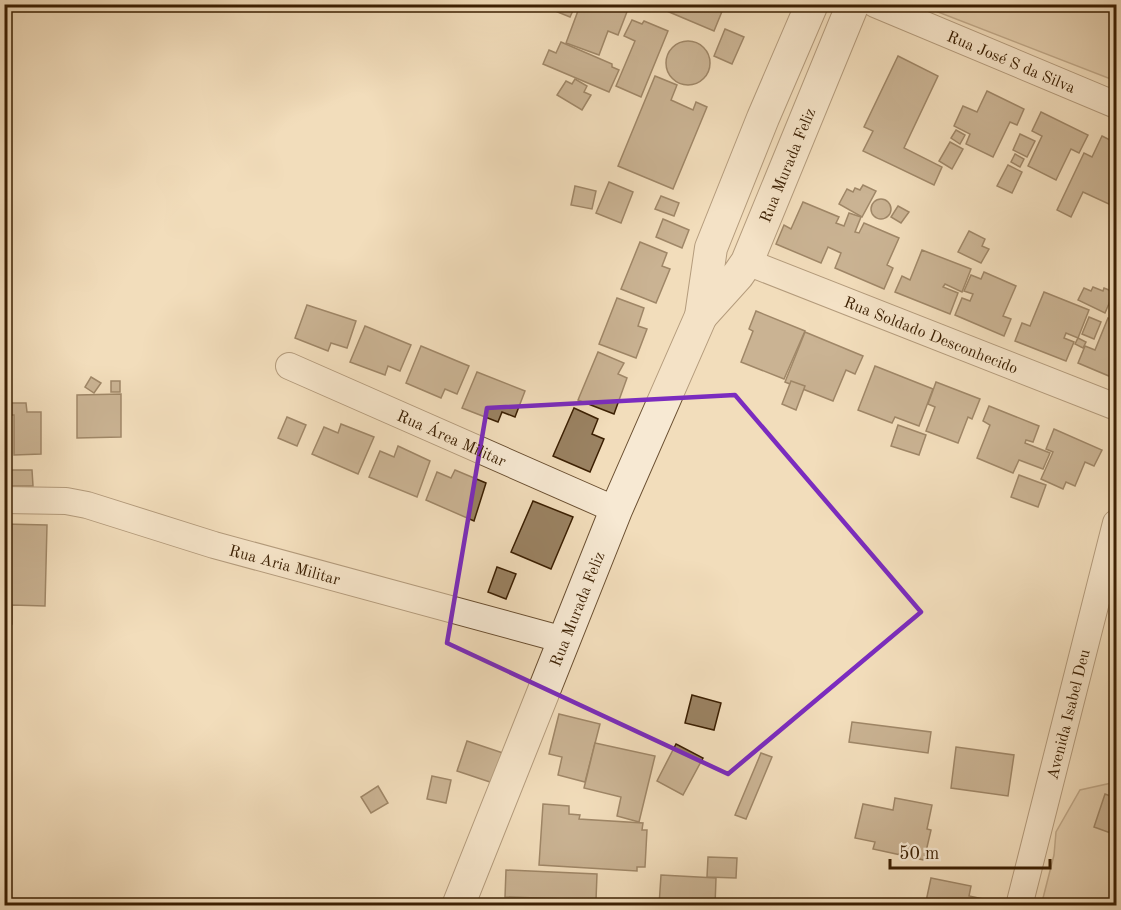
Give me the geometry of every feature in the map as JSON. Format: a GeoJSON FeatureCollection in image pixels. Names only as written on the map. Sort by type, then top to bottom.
{"type":"FeatureCollection","features":[{"type":"Feature","properties":{"kind":"street","name":"Rua Murada Feliz"},"geometry":{"type":"LineString","coordinates":[[458,906],[616,510],[701,316],[711,248],[812,4]]}},
{"type":"Feature","properties":{"kind":"street","name":"Rua Murada Feliz"},"geometry":{"type":"LineString","coordinates":[[701,316],[747,262],[853,4]]}},
{"type":"Feature","properties":{"kind":"street","name":"Rua José S da Silva"},"geometry":{"type":"LineString","coordinates":[[876,4],[1116,105]]}},
{"type":"Feature","properties":{"kind":"street"},"geometry":{"type":"LineString","coordinates":[[763,118],[800,133]]}},
{"type":"Feature","properties":{"kind":"street","name":"Rua Soldado Desconhecido"},"geometry":{"type":"LineString","coordinates":[[747,262],[1116,407]]}},
{"type":"Feature","properties":{"kind":"street","name":"Rua Área Militar"},"geometry":{"type":"LineString","coordinates":[[289,366],[616,510]]}},
{"type":"Feature","properties":{"kind":"street","name":"Rua Aria Militar"},"geometry":{"type":"LineString","coordinates":[[4,500],[66,501],[87,505],[214,545],[564,640]]}},
{"type":"Feature","properties":{"kind":"street","name":"Avenida Isabel Deu"},"geometry":{"type":"LineString","coordinates":[[1019,906],[1109,577],[1116,523]]}},
{"type":"Feature","properties":{"kind":"highlighted area"},"geometry":{"type":"Polygon","coordinates":[[[735,395],[921,612],[728,774],[447,643],[487,408],[735,395]]]}},
{"type":"Feature","properties":{"kind":"shaded area"},"geometry":{"type":"Polygon","coordinates":[[[920,5],[1116,5],[1116,81],[920,5]]]}},
{"type":"Feature","properties":{"kind":"shaded area"},"geometry":{"type":"Polygon","coordinates":[[[1116,782],[1116,905],[1041,906],[1054,855],[1056,832],[1080,790],[1116,782]]]}},
{"type":"Feature","properties":{"kind":"building"},"geometry":{"type":"Polygon","coordinates":[[[538,4],[630,4],[618,35],[608,31],[599,55],[566,43],[579,8],[575,6],[570,17],[538,4]]]}},
{"type":"Feature","properties":{"kind":"building"},"geometry":{"type":"Polygon","coordinates":[[[656,4],[725,4],[714,31],[655,6],[656,4]]]}},
{"type":"Feature","properties":{"kind":"building"},"geometry":{"type":"Polygon","coordinates":[[[632,20],[642,24],[644,21],[668,31],[641,97],[616,86],[635,41],[624,36],[632,20]]]}},
{"type":"Feature","properties":{"kind":"building"},"geometry":{"type":"Polygon","coordinates":[[[725,29],[744,37],[732,64],[714,56],[725,29]]]}},
{"type":"Feature","properties":{"kind":"building"},"geometry":{"type":"Polygon","coordinates":[[[688,41],[703,48],[710,63],[703,78],[688,85],[673,78],[666,63],[673,48],[688,41]]]}},
{"type":"Feature","properties":{"kind":"building"},"geometry":{"type":"Polygon","coordinates":[[[561,42],[612,64],[612,67],[619,70],[609,92],[543,64],[549,50],[556,53],[561,42]]]}},
{"type":"Feature","properties":{"kind":"building"},"geometry":{"type":"Polygon","coordinates":[[[898,56],[938,76],[904,148],[942,167],[934,185],[863,151],[873,131],[864,127],[898,56]]]}},
{"type":"Feature","properties":{"kind":"building"},"geometry":{"type":"Polygon","coordinates":[[[655,76],[677,85],[671,100],[693,110],[696,102],[707,107],[673,189],[618,166],[655,76]]]}},
{"type":"Feature","properties":{"kind":"building"},"geometry":{"type":"Polygon","coordinates":[[[575,79],[587,86],[584,92],[591,95],[582,110],[557,95],[566,81],[572,84],[575,79]]]}},
{"type":"Feature","properties":{"kind":"building"},"geometry":{"type":"Polygon","coordinates":[[[987,91],[1024,109],[1017,125],[1010,122],[993,157],[966,144],[970,134],[954,126],[963,106],[977,112],[987,91]]]}},
{"type":"Feature","properties":{"kind":"building"},"geometry":{"type":"Polygon","coordinates":[[[1041,112],[1088,135],[1079,153],[1071,149],[1056,180],[1028,166],[1042,136],[1032,131],[1041,112]]]}},
{"type":"Feature","properties":{"kind":"building"},"geometry":{"type":"Polygon","coordinates":[[[956,130],[965,135],[960,144],[951,138],[956,130]]]}},
{"type":"Feature","properties":{"kind":"building"},"geometry":{"type":"Polygon","coordinates":[[[1020,134],[1035,141],[1027,157],[1013,150],[1020,134]]]}},
{"type":"Feature","properties":{"kind":"building"},"geometry":{"type":"Polygon","coordinates":[[[1102,136],[1116,143],[1116,193],[1111,205],[1083,192],[1071,217],[1057,210],[1084,153],[1092,157],[1102,136]]]}},
{"type":"Feature","properties":{"kind":"building"},"geometry":{"type":"Polygon","coordinates":[[[950,142],[963,149],[952,169],[939,161],[950,142]]]}},
{"type":"Feature","properties":{"kind":"building"},"geometry":{"type":"Polygon","coordinates":[[[1015,154],[1024,159],[1020,167],[1011,162],[1015,154]]]}},
{"type":"Feature","properties":{"kind":"building"},"geometry":{"type":"Polygon","coordinates":[[[1008,165],[1022,172],[1012,193],[997,186],[1008,165]]]}},
{"type":"Feature","properties":{"kind":"building"},"geometry":{"type":"Polygon","coordinates":[[[609,182],[633,192],[621,223],[596,213],[609,182]]]}},
{"type":"Feature","properties":{"kind":"building"},"geometry":{"type":"Polygon","coordinates":[[[863,185],[876,191],[862,217],[839,204],[847,189],[853,192],[855,188],[860,190],[863,185]]]}},
{"type":"Feature","properties":{"kind":"building"},"geometry":{"type":"Polygon","coordinates":[[[575,186],[596,191],[592,209],[571,205],[575,186]]]}},
{"type":"Feature","properties":{"kind":"building"},"geometry":{"type":"Polygon","coordinates":[[[661,196],[679,203],[674,216],[655,209],[661,196]]]}},
{"type":"Feature","properties":{"kind":"building"},"geometry":{"type":"Polygon","coordinates":[[[881,199],[888,202],[891,209],[888,216],[881,219],[874,216],[871,209],[874,202],[881,199]]]}},
{"type":"Feature","properties":{"kind":"building"},"geometry":{"type":"Polygon","coordinates":[[[803,202],[839,217],[836,223],[844,226],[849,213],[861,217],[855,232],[859,233],[864,223],[899,238],[887,265],[893,268],[884,289],[835,268],[841,253],[828,247],[821,263],[776,244],[784,225],[791,229],[803,202]]]}},
{"type":"Feature","properties":{"kind":"building"},"geometry":{"type":"Polygon","coordinates":[[[898,206],[909,212],[901,223],[891,217],[898,206]]]}},
{"type":"Feature","properties":{"kind":"building"},"geometry":{"type":"Polygon","coordinates":[[[663,219],[689,230],[682,248],[656,237],[663,219]]]}},
{"type":"Feature","properties":{"kind":"building"},"geometry":{"type":"Polygon","coordinates":[[[969,231],[985,239],[982,246],[989,249],[981,263],[958,252],[969,231]]]}},
{"type":"Feature","properties":{"kind":"building"},"geometry":{"type":"Polygon","coordinates":[[[640,242],[667,253],[662,266],[670,269],[656,303],[621,289],[640,242]]]}},
{"type":"Feature","properties":{"kind":"building"},"geometry":{"type":"Polygon","coordinates":[[[922,250],[971,269],[962,292],[945,284],[943,287],[958,293],[950,314],[895,292],[902,276],[910,280],[922,250]]]}},
{"type":"Feature","properties":{"kind":"building"},"geometry":{"type":"Polygon","coordinates":[[[984,272],[1016,286],[1003,316],[1011,319],[1004,336],[955,315],[962,298],[970,301],[973,294],[964,291],[971,275],[981,279],[984,272]]]}},
{"type":"Feature","properties":{"kind":"building"},"geometry":{"type":"Polygon","coordinates":[[[1093,287],[1114,292],[1105,313],[1078,300],[1084,288],[1091,291],[1093,287]]]}},
{"type":"Feature","properties":{"kind":"building"},"geometry":{"type":"Polygon","coordinates":[[[1044,292],[1089,310],[1078,338],[1066,333],[1064,338],[1074,342],[1066,361],[1015,341],[1022,323],[1030,326],[1044,292]]]}},
{"type":"Feature","properties":{"kind":"building"},"geometry":{"type":"Polygon","coordinates":[[[617,298],[644,308],[638,326],[647,329],[636,358],[599,344],[617,298]]]}},
{"type":"Feature","properties":{"kind":"building"},"geometry":{"type":"Polygon","coordinates":[[[307,305],[356,321],[347,348],[331,343],[328,351],[295,338],[307,305]]]}},
{"type":"Feature","properties":{"kind":"building"},"geometry":{"type":"Polygon","coordinates":[[[756,311],[805,331],[784,379],[741,362],[753,331],[749,329],[756,311]]]}},
{"type":"Feature","properties":{"kind":"building"},"geometry":{"type":"Polygon","coordinates":[[[1089,317],[1101,322],[1094,339],[1082,334],[1089,317]]]}},
{"type":"Feature","properties":{"kind":"building"},"geometry":{"type":"Polygon","coordinates":[[[1108,318],[1116,321],[1116,379],[1078,363],[1085,346],[1095,350],[1108,318]]]}},
{"type":"Feature","properties":{"kind":"building"},"geometry":{"type":"Polygon","coordinates":[[[365,326],[411,345],[400,371],[388,366],[385,375],[350,362],[365,326]]]}},
{"type":"Feature","properties":{"kind":"building"},"geometry":{"type":"Polygon","coordinates":[[[805,332],[863,356],[855,374],[846,370],[833,401],[785,382],[805,332]]]}},
{"type":"Feature","properties":{"kind":"building"},"geometry":{"type":"Polygon","coordinates":[[[1078,338],[1086,342],[1083,348],[1075,344],[1078,338]]]}},
{"type":"Feature","properties":{"kind":"building"},"geometry":{"type":"Polygon","coordinates":[[[421,346],[469,366],[457,394],[445,389],[441,398],[406,383],[421,346]]]}},
{"type":"Feature","properties":{"kind":"building"},"geometry":{"type":"Polygon","coordinates":[[[598,352],[624,363],[618,374],[627,378],[614,414],[578,400],[598,352]]]}},
{"type":"Feature","properties":{"kind":"building"},"geometry":{"type":"Polygon","coordinates":[[[875,366],[933,389],[919,426],[895,417],[892,423],[858,410],[875,366]]]}},
{"type":"Feature","properties":{"kind":"building"},"geometry":{"type":"Polygon","coordinates":[[[477,372],[525,391],[515,417],[502,412],[498,422],[462,408],[477,372]]]}},
{"type":"Feature","properties":{"kind":"building"},"geometry":{"type":"Polygon","coordinates":[[[91,377],[101,383],[94,393],[85,387],[91,377]]]}},
{"type":"Feature","properties":{"kind":"building"},"geometry":{"type":"Polygon","coordinates":[[[111,381],[120,381],[120,392],[111,392],[111,381]]]}},
{"type":"Feature","properties":{"kind":"building"},"geometry":{"type":"Polygon","coordinates":[[[791,381],[805,386],[796,410],[782,404],[791,381]]]}},
{"type":"Feature","properties":{"kind":"building"},"geometry":{"type":"Polygon","coordinates":[[[936,382],[980,399],[972,419],[968,417],[958,443],[926,431],[935,407],[928,404],[936,382]]]}},
{"type":"Feature","properties":{"kind":"building"},"geometry":{"type":"Polygon","coordinates":[[[121,394],[121,437],[77,438],[77,395],[121,394]]]}},
{"type":"Feature","properties":{"kind":"building"},"geometry":{"type":"Polygon","coordinates":[[[10,403],[26,403],[27,412],[41,412],[41,454],[14,455],[14,415],[10,415],[10,403]]]}},
{"type":"Feature","properties":{"kind":"building"},"geometry":{"type":"Polygon","coordinates":[[[989,406],[1039,426],[1033,442],[1026,440],[1025,443],[1050,453],[1043,469],[1019,460],[1013,473],[977,458],[990,425],[983,421],[989,406]]]}},
{"type":"Feature","properties":{"kind":"building"},"geometry":{"type":"Polygon","coordinates":[[[574,408],[598,419],[592,434],[604,439],[590,472],[553,456],[574,408]]]}},
{"type":"Feature","properties":{"kind":"building"},"geometry":{"type":"Polygon","coordinates":[[[287,417],[306,425],[297,446],[278,438],[287,417]]]}},
{"type":"Feature","properties":{"kind":"building"},"geometry":{"type":"Polygon","coordinates":[[[341,424],[374,437],[358,474],[312,454],[324,427],[338,433],[341,424]]]}},
{"type":"Feature","properties":{"kind":"building"},"geometry":{"type":"Polygon","coordinates":[[[898,425],[926,435],[919,455],[891,446],[898,425]]]}},
{"type":"Feature","properties":{"kind":"building"},"geometry":{"type":"Polygon","coordinates":[[[1054,429],[1102,450],[1094,466],[1085,462],[1075,486],[1066,482],[1063,489],[1041,479],[1053,452],[1046,449],[1054,429]]]}},
{"type":"Feature","properties":{"kind":"building"},"geometry":{"type":"Polygon","coordinates":[[[398,446],[430,461],[417,497],[369,477],[380,451],[394,457],[398,446]]]}},
{"type":"Feature","properties":{"kind":"building"},"geometry":{"type":"Polygon","coordinates":[[[10,470],[32,470],[33,486],[11,486],[10,470]]]}},
{"type":"Feature","properties":{"kind":"building"},"geometry":{"type":"Polygon","coordinates":[[[455,470],[486,483],[474,521],[426,500],[437,472],[451,478],[455,470]]]}},
{"type":"Feature","properties":{"kind":"building"},"geometry":{"type":"Polygon","coordinates":[[[1019,475],[1046,485],[1038,507],[1011,497],[1019,475]]]}},
{"type":"Feature","properties":{"kind":"building"},"geometry":{"type":"Polygon","coordinates":[[[533,501],[573,517],[551,569],[511,552],[533,501]]]}},
{"type":"Feature","properties":{"kind":"building"},"geometry":{"type":"Polygon","coordinates":[[[4,524],[47,525],[45,606],[12,605],[12,624],[4,624],[4,524]]]}},
{"type":"Feature","properties":{"kind":"building"},"geometry":{"type":"Polygon","coordinates":[[[497,567],[516,574],[506,599],[488,592],[497,567]]]}},
{"type":"Feature","properties":{"kind":"building"},"geometry":{"type":"Polygon","coordinates":[[[692,695],[721,703],[714,730],[685,723],[692,695]]]}},
{"type":"Feature","properties":{"kind":"building"},"geometry":{"type":"Polygon","coordinates":[[[559,714],[600,724],[585,782],[558,775],[562,757],[549,754],[559,714]]]}},
{"type":"Feature","properties":{"kind":"building"},"geometry":{"type":"Polygon","coordinates":[[[852,722],[931,732],[928,753],[849,742],[852,722]]]}},
{"type":"Feature","properties":{"kind":"building"},"geometry":{"type":"Polygon","coordinates":[[[467,741],[506,754],[496,784],[457,771],[467,741]]]}},
{"type":"Feature","properties":{"kind":"building"},"geometry":{"type":"Polygon","coordinates":[[[595,743],[655,756],[639,822],[617,816],[621,797],[584,788],[595,743]]]}},
{"type":"Feature","properties":{"kind":"building"},"geometry":{"type":"Polygon","coordinates":[[[676,744],[703,758],[683,795],[657,781],[676,744]]]}},
{"type":"Feature","properties":{"kind":"building"},"geometry":{"type":"Polygon","coordinates":[[[956,747],[1014,755],[1008,796],[951,788],[956,747]]]}},
{"type":"Feature","properties":{"kind":"building"},"geometry":{"type":"Polygon","coordinates":[[[761,753],[772,757],[746,819],[735,815],[761,753]]]}},
{"type":"Feature","properties":{"kind":"building"},"geometry":{"type":"Polygon","coordinates":[[[432,776],[451,780],[446,803],[427,799],[432,776]]]}},
{"type":"Feature","properties":{"kind":"building"},"geometry":{"type":"Polygon","coordinates":[[[378,786],[388,803],[371,813],[361,797],[378,786]]]}},
{"type":"Feature","properties":{"kind":"building"},"geometry":{"type":"Polygon","coordinates":[[[1105,794],[1116,798],[1116,835],[1094,827],[1105,794]]]}},
{"type":"Feature","properties":{"kind":"building"},"geometry":{"type":"Polygon","coordinates":[[[895,798],[932,805],[927,829],[931,830],[924,860],[873,849],[875,842],[855,838],[863,804],[893,810],[895,798]]]}},
{"type":"Feature","properties":{"kind":"building"},"geometry":{"type":"Polygon","coordinates":[[[543,804],[569,806],[569,814],[580,815],[579,819],[643,823],[642,830],[647,830],[645,867],[637,867],[637,871],[539,865],[543,804]]]}},
{"type":"Feature","properties":{"kind":"building"},"geometry":{"type":"Polygon","coordinates":[[[708,857],[737,858],[736,878],[707,877],[708,857]]]}},
{"type":"Feature","properties":{"kind":"building"},"geometry":{"type":"Polygon","coordinates":[[[506,870],[597,874],[596,900],[505,897],[506,870]]]}},
{"type":"Feature","properties":{"kind":"building"},"geometry":{"type":"Polygon","coordinates":[[[661,875],[716,878],[715,906],[659,906],[661,875]]]}},
{"type":"Feature","properties":{"kind":"building"},"geometry":{"type":"Polygon","coordinates":[[[931,878],[971,886],[969,896],[993,901],[992,906],[925,906],[931,878]]]}}]}
